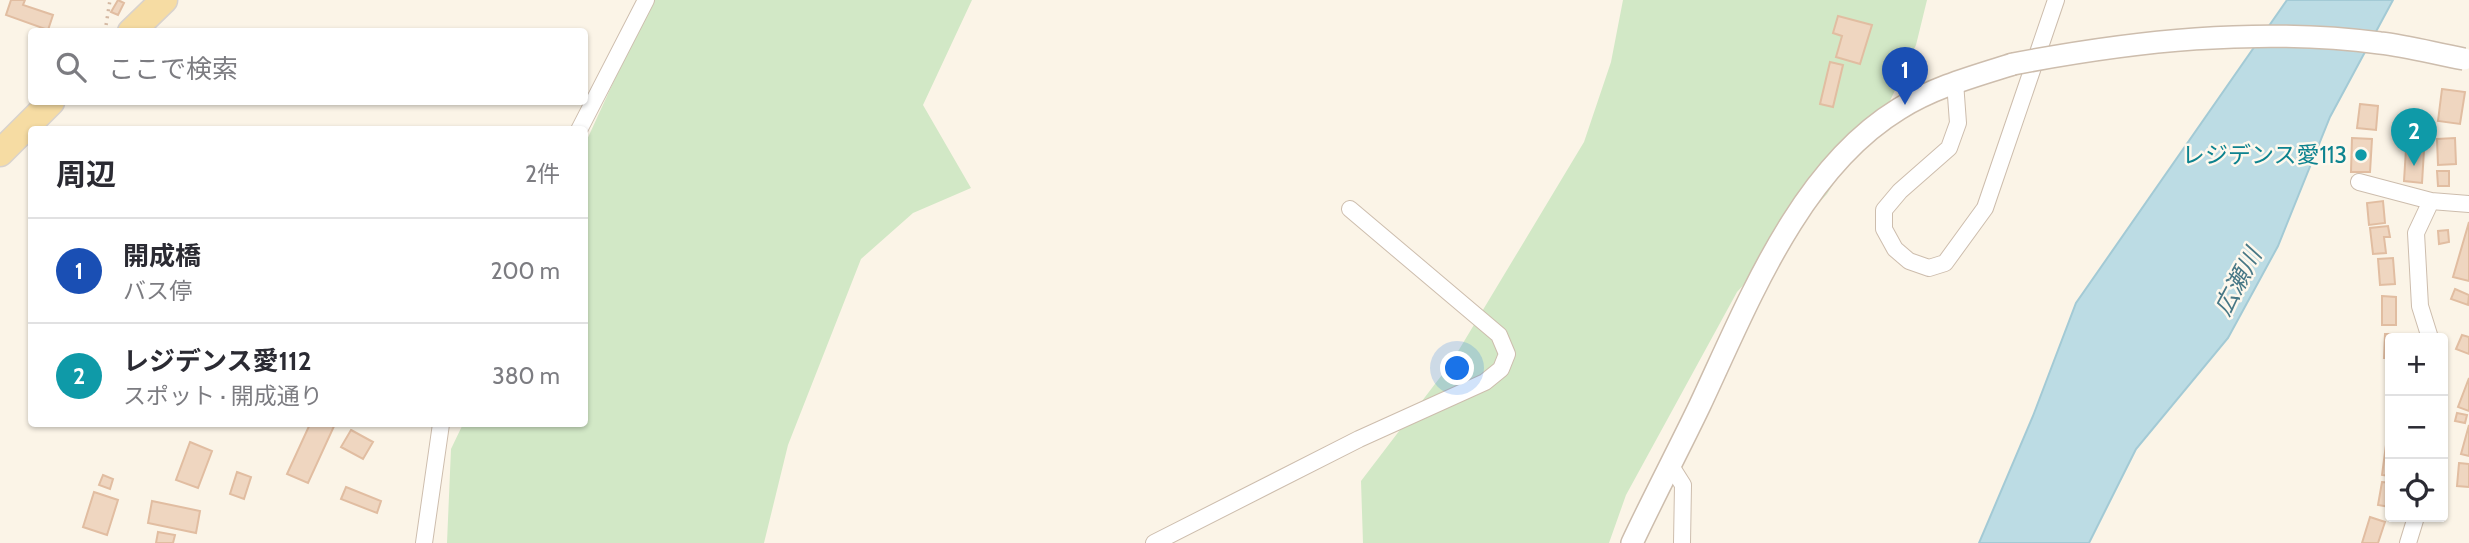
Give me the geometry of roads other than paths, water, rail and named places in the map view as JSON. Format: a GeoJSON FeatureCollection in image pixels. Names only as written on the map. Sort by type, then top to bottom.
{"type":"FeatureCollection","features":[{"type":"Feature","properties":{"kind":"main road"},"geometry":{"type":"LineString","coordinates":[[135,28],[164,0]]}},
{"type":"Feature","properties":{"kind":"main road"},"geometry":{"type":"LineString","coordinates":[[0,153],[48,105]]}},
{"type":"Feature","properties":{"kind":"street"},"geometry":{"type":"LineString","coordinates":[[581,126],[646,0]]}},
{"type":"Feature","properties":{"kind":"street"},"geometry":{"type":"LineString","coordinates":[[1955,82],[1958,123],[1949,148],[1900,191],[1884,210],[1884,229],[1895,249],[1909,261],[1929,268],[1945,263],[1985,208],[2056,0]]}},
{"type":"Feature","properties":{"kind":"street"},"geometry":{"type":"LineString","coordinates":[[1632,543],[1763,277],[1802,204],[1863,136],[1899,108],[1955,82],[2013,64],[2146,42],[2258,37],[2381,43],[2467,60]]}},
{"type":"Feature","properties":{"kind":"street"},"geometry":{"type":"LineString","coordinates":[[2359,182],[2431,201],[2469,204]]}},
{"type":"Feature","properties":{"kind":"street"},"geometry":{"type":"LineString","coordinates":[[2428,333],[2420,306],[2416,233],[2431,201]]}},
{"type":"Feature","properties":{"kind":"street"},"geometry":{"type":"LineString","coordinates":[[1154,543],[1359,439],[1485,382],[1501,369],[1507,354],[1499,335],[1350,209]]}},
{"type":"Feature","properties":{"kind":"street"},"geometry":{"type":"LineString","coordinates":[[424,543],[441,427]]}},
{"type":"Feature","properties":{"kind":"street"},"geometry":{"type":"LineString","coordinates":[[1671,466],[1683,485],[1682,543]]}},
{"type":"Feature","properties":{"kind":"street"},"geometry":{"type":"LineString","coordinates":[[2408,543],[2414,522]]}},
{"type":"Feature","properties":{"kind":"water","name":"広瀬川"},"geometry":{"type":"Polygon","coordinates":[[[2287,0],[2393,0],[2330,117],[2278,246],[2228,338],[2136,449],[2089,543],[1979,543],[2033,416],[2076,303],[2287,0]]]}},
{"type":"Feature","properties":{"kind":"place","name":"開成橋"},"geometry":{"type":"Point","coordinates":[1905,105]}},
{"type":"Feature","properties":{"kind":"place","name":"レジデンス愛113"},"geometry":{"type":"Point","coordinates":[2361,155]}},
{"type":"Feature","properties":{"kind":"place","name":"レジデンス愛112"},"geometry":{"type":"Point","coordinates":[2414,166]}}]}
